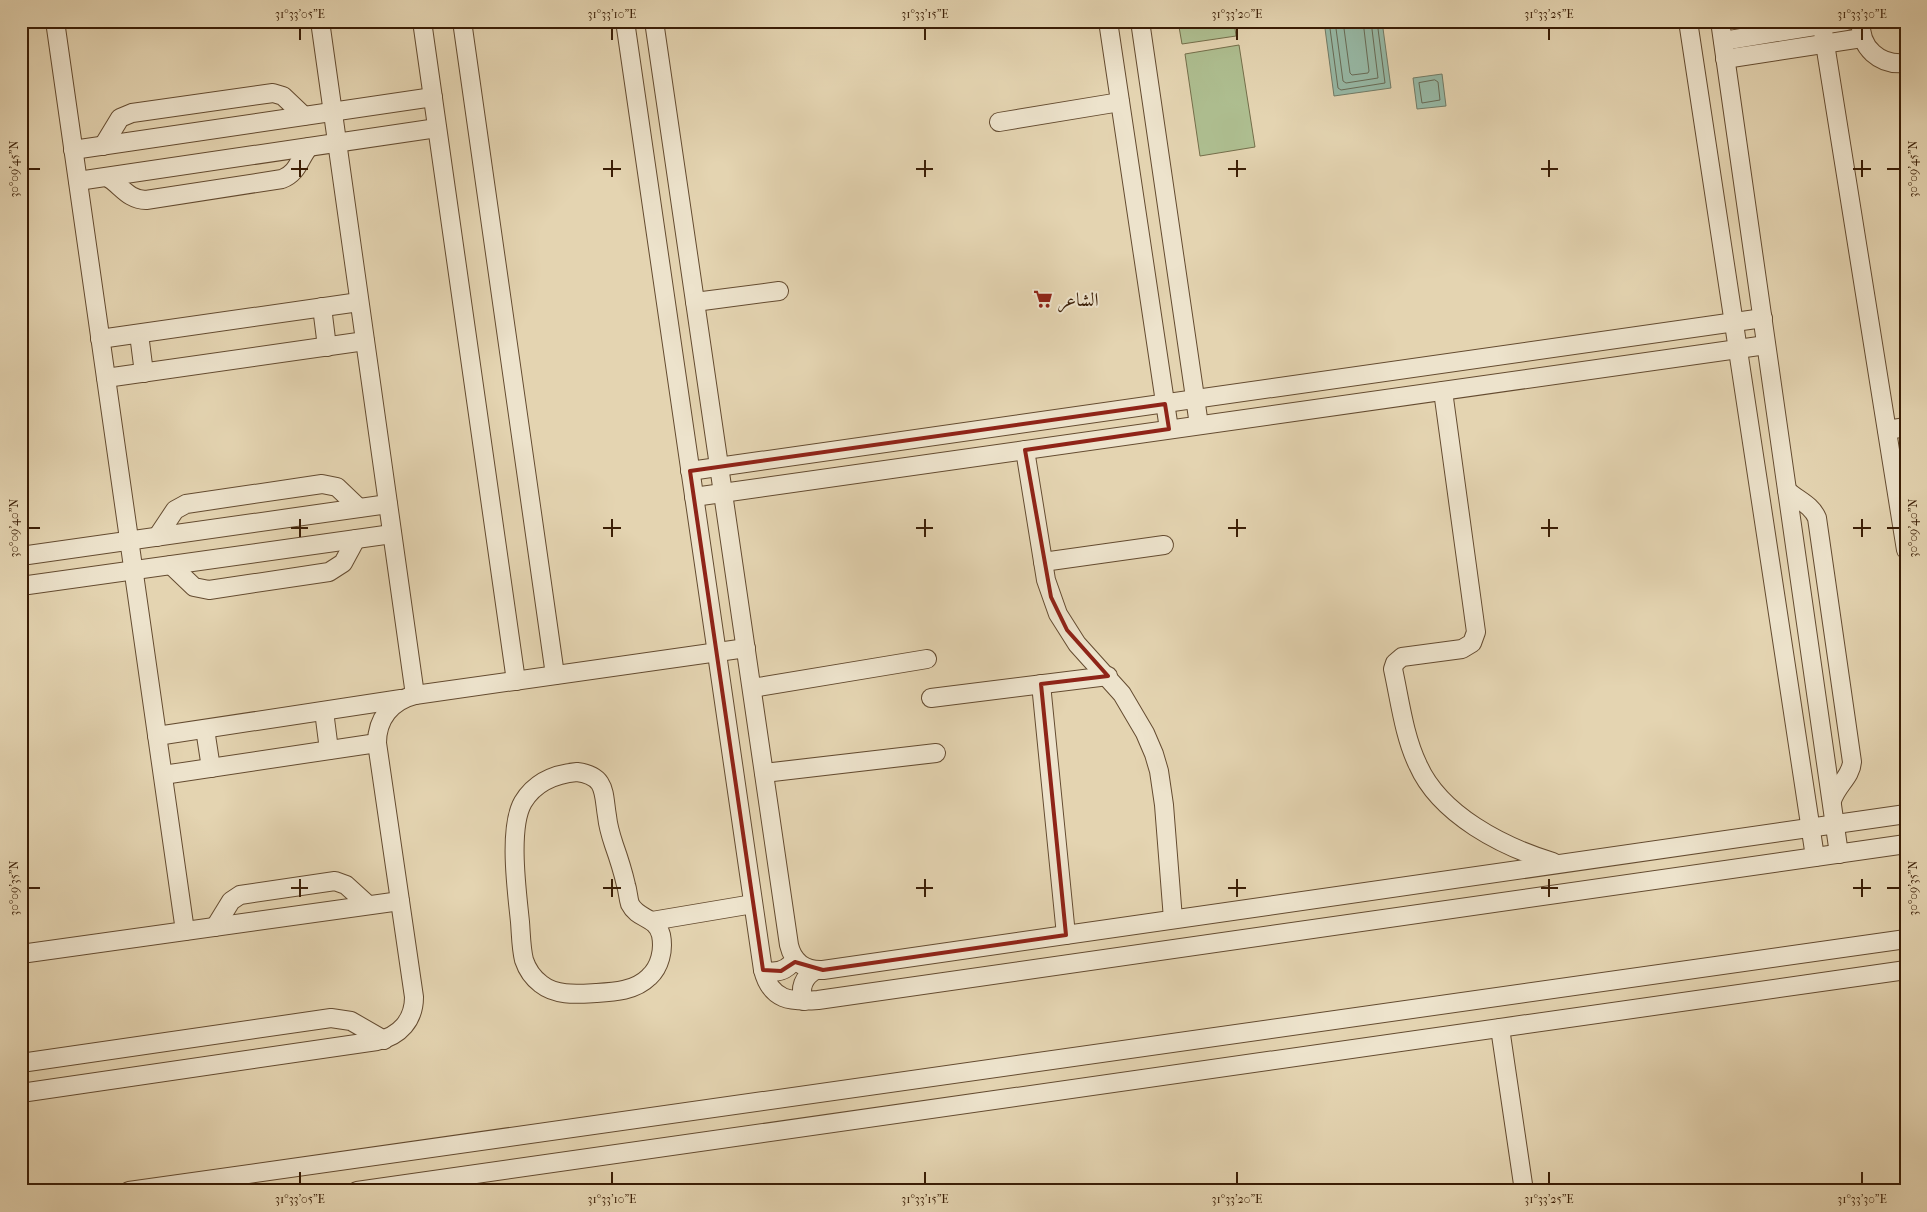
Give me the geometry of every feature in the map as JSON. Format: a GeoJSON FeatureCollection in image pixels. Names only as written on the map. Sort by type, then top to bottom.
{"type":"FeatureCollection","features":[{"type":"Feature","properties":{"kind":"street"},"geometry":{"type":"LineString","coordinates":[[55,21],[185,931]]}},
{"type":"Feature","properties":{"kind":"street"},"geometry":{"type":"LineString","coordinates":[[320,21],[392,534],[408,697]]}},
{"type":"Feature","properties":{"kind":"street"},"geometry":{"type":"LineString","coordinates":[[422,21],[516,681]]}},
{"type":"Feature","properties":{"kind":"street"},"geometry":{"type":"LineString","coordinates":[[462,21],[555,675]]}},
{"type":"Feature","properties":{"kind":"street"},"geometry":{"type":"LineString","coordinates":[[625,21],[763,970],[768,985],[784,998],[804,1001],[1906,844]]}},
{"type":"Feature","properties":{"kind":"street"},"geometry":{"type":"LineString","coordinates":[[654,21],[789,945],[795,959],[801,965],[816,970],[1906,814]]}},
{"type":"Feature","properties":{"kind":"street"},"geometry":{"type":"LineString","coordinates":[[1108,21],[1169,429]]}},
{"type":"Feature","properties":{"kind":"street"},"geometry":{"type":"LineString","coordinates":[[1140,21],[1199,425]]}},
{"type":"Feature","properties":{"kind":"street"},"geometry":{"type":"LineString","coordinates":[[1688,21],[1815,857]]}},
{"type":"Feature","properties":{"kind":"street"},"geometry":{"type":"LineString","coordinates":[[1720,21],[1839,854]]}},
{"type":"Feature","properties":{"kind":"street"},"geometry":{"type":"LineString","coordinates":[[1723,41],[1846,21]]}},
{"type":"Feature","properties":{"kind":"street"},"geometry":{"type":"LineString","coordinates":[[1822,25],[1906,550]]}},
{"type":"Feature","properties":{"kind":"street"},"geometry":{"type":"LineString","coordinates":[[1725,59],[1826,44],[1862,30],[1867,48],[1875,56],[1885,62],[1906,63]]}},
{"type":"Feature","properties":{"kind":"street"},"geometry":{"type":"LineString","coordinates":[[103,146],[120,118],[132,112],[273,93],[283,96],[304,116]]}},
{"type":"Feature","properties":{"kind":"street"},"geometry":{"type":"LineString","coordinates":[[73,150],[433,97]]}},
{"type":"Feature","properties":{"kind":"street"},"geometry":{"type":"LineString","coordinates":[[999,122],[1120,102]]}},
{"type":"Feature","properties":{"kind":"street"},"geometry":{"type":"LineString","coordinates":[[78,181],[437,128]]}},
{"type":"Feature","properties":{"kind":"street"},"geometry":{"type":"LineString","coordinates":[[107,177],[118,184],[130,197],[146,200],[282,179],[297,169],[309,147]]}},
{"type":"Feature","properties":{"kind":"street"},"geometry":{"type":"LineString","coordinates":[[695,302],[779,291]]}},
{"type":"Feature","properties":{"kind":"street"},"geometry":{"type":"LineString","coordinates":[[100,339],[359,302]]}},
{"type":"Feature","properties":{"kind":"street"},"geometry":{"type":"LineString","coordinates":[[322,308],[327,346]]}},
{"type":"Feature","properties":{"kind":"street"},"geometry":{"type":"LineString","coordinates":[[690,471],[1762,318]]}},
{"type":"Feature","properties":{"kind":"street"},"geometry":{"type":"LineString","coordinates":[[139,334],[144,373]]}},
{"type":"Feature","properties":{"kind":"street"},"geometry":{"type":"LineString","coordinates":[[106,378],[365,341]]}},
{"type":"Feature","properties":{"kind":"street"},"geometry":{"type":"LineString","coordinates":[[694,497],[1766,345]]}},
{"type":"Feature","properties":{"kind":"street"},"geometry":{"type":"LineString","coordinates":[[1443,390],[1476,632],[1472,643],[1462,649],[1402,657],[1394,663],[1393,669],[1408,737],[1417,764],[1430,788],[1456,812],[1498,840],[1531,855],[1558,864]]}},
{"type":"Feature","properties":{"kind":"street"},"geometry":{"type":"LineString","coordinates":[[1887,430],[1906,427]]}},
{"type":"Feature","properties":{"kind":"street"},"geometry":{"type":"LineString","coordinates":[[1025,450],[1043,562],[1051,597],[1062,622],[1077,644],[1108,676],[1135,713],[1145,733],[1159,771],[1164,805],[1173,919]]}},
{"type":"Feature","properties":{"kind":"street"},"geometry":{"type":"LineString","coordinates":[[157,537],[175,510],[186,504],[322,484],[337,487],[359,508]]}},
{"type":"Feature","properties":{"kind":"street"},"geometry":{"type":"LineString","coordinates":[[1787,490],[1815,513],[1825,575],[1852,762],[1850,770],[1838,786],[1832,801]]}},
{"type":"Feature","properties":{"kind":"street"},"geometry":{"type":"LineString","coordinates":[[21,556],[388,504]]}},
{"type":"Feature","properties":{"kind":"street"},"geometry":{"type":"LineString","coordinates":[[21,586],[392,534]]}},
{"type":"Feature","properties":{"kind":"street"},"geometry":{"type":"LineString","coordinates":[[171,565],[194,587],[209,590],[329,572],[343,563],[356,539]]}},
{"type":"Feature","properties":{"kind":"street"},"geometry":{"type":"LineString","coordinates":[[1043,562],[1164,545]]}},
{"type":"Feature","properties":{"kind":"street"},"geometry":{"type":"LineString","coordinates":[[157,736],[555,675],[746,648]]}},
{"type":"Feature","properties":{"kind":"street"},"geometry":{"type":"LineString","coordinates":[[752,688],[927,659]]}},
{"type":"Feature","properties":{"kind":"street"},"geometry":{"type":"LineString","coordinates":[[931,698],[1108,676]]}},
{"type":"Feature","properties":{"kind":"street"},"geometry":{"type":"LineString","coordinates":[[1041,684],[1066,935]]}},
{"type":"Feature","properties":{"kind":"street"},"geometry":{"type":"LineString","coordinates":[[21,1093],[384,1040],[404,1027],[414,1005],[377,734],[388,710],[408,697]]}},
{"type":"Feature","properties":{"kind":"street"},"geometry":{"type":"LineString","coordinates":[[324,711],[329,750]]}},
{"type":"Feature","properties":{"kind":"street"},"geometry":{"type":"LineString","coordinates":[[206,729],[211,768]]}},
{"type":"Feature","properties":{"kind":"street"},"geometry":{"type":"LineString","coordinates":[[163,776],[377,743]]}},
{"type":"Feature","properties":{"kind":"street"},"geometry":{"type":"LineString","coordinates":[[764,773],[936,753]]}},
{"type":"Feature","properties":{"kind":"street"},"geometry":{"type":"LineString","coordinates":[[652,921],[657,926],[660,935],[662,952],[656,969],[636,986],[607,992],[558,993],[540,984],[533,977],[524,959],[522,947],[516,841],[520,809],[528,794],[536,786],[550,778],[566,773],[588,774],[599,781],[604,793],[609,826],[631,904],[640,915],[652,921],[753,904]]}},
{"type":"Feature","properties":{"kind":"street"},"geometry":{"type":"LineString","coordinates":[[215,927],[231,901],[240,895],[329,881],[346,885],[368,905]]}},
{"type":"Feature","properties":{"kind":"street"},"geometry":{"type":"LineString","coordinates":[[21,954],[400,900]]}},
{"type":"Feature","properties":{"kind":"street"},"geometry":{"type":"LineString","coordinates":[[128,1191],[1906,939]]}},
{"type":"Feature","properties":{"kind":"street"},"geometry":{"type":"LineString","coordinates":[[763,970],[781,971],[795,959]]}},
{"type":"Feature","properties":{"kind":"street"},"geometry":{"type":"LineString","coordinates":[[804,1001],[802,995],[803,983],[816,970]]}},
{"type":"Feature","properties":{"kind":"street"},"geometry":{"type":"LineString","coordinates":[[357,1191],[1906,970]]}},
{"type":"Feature","properties":{"kind":"street"},"geometry":{"type":"LineString","coordinates":[[21,1063],[331,1018],[352,1021],[384,1040]]}},
{"type":"Feature","properties":{"kind":"street"},"geometry":{"type":"LineString","coordinates":[[1500,1028],[1524,1191]]}},
{"type":"Feature","properties":{"kind":"highlighted area"},"geometry":{"type":"Polygon","coordinates":[[[1165,404],[1169,429],[1025,450],[1051,597],[1067,630],[1108,676],[1041,684],[1066,935],[823,970],[795,962],[781,971],[763,970],[690,471],[1165,404]]]}},
{"type":"Feature","properties":{"kind":"shaded area"},"geometry":{"type":"Polygon","coordinates":[[[1178,21],[1234,21],[1236,36],[1182,44],[1178,21]]]}},
{"type":"Feature","properties":{"kind":"shaded area"},"geometry":{"type":"Polygon","coordinates":[[[1239,45],[1255,147],[1200,156],[1185,54],[1239,45]]]}},
{"type":"Feature","properties":{"kind":"water"},"geometry":{"type":"Polygon","coordinates":[[[1324,21],[1382,21],[1391,88],[1334,96],[1324,21]]]}},
{"type":"Feature","properties":{"kind":"water"},"geometry":{"type":"Polygon","coordinates":[[[1442,74],[1446,106],[1417,109],[1413,78],[1442,74]]]}},
{"type":"Feature","properties":{"kind":"place","name":"الشاعر"},"geometry":{"type":"Point","coordinates":[1043,299]}}]}
